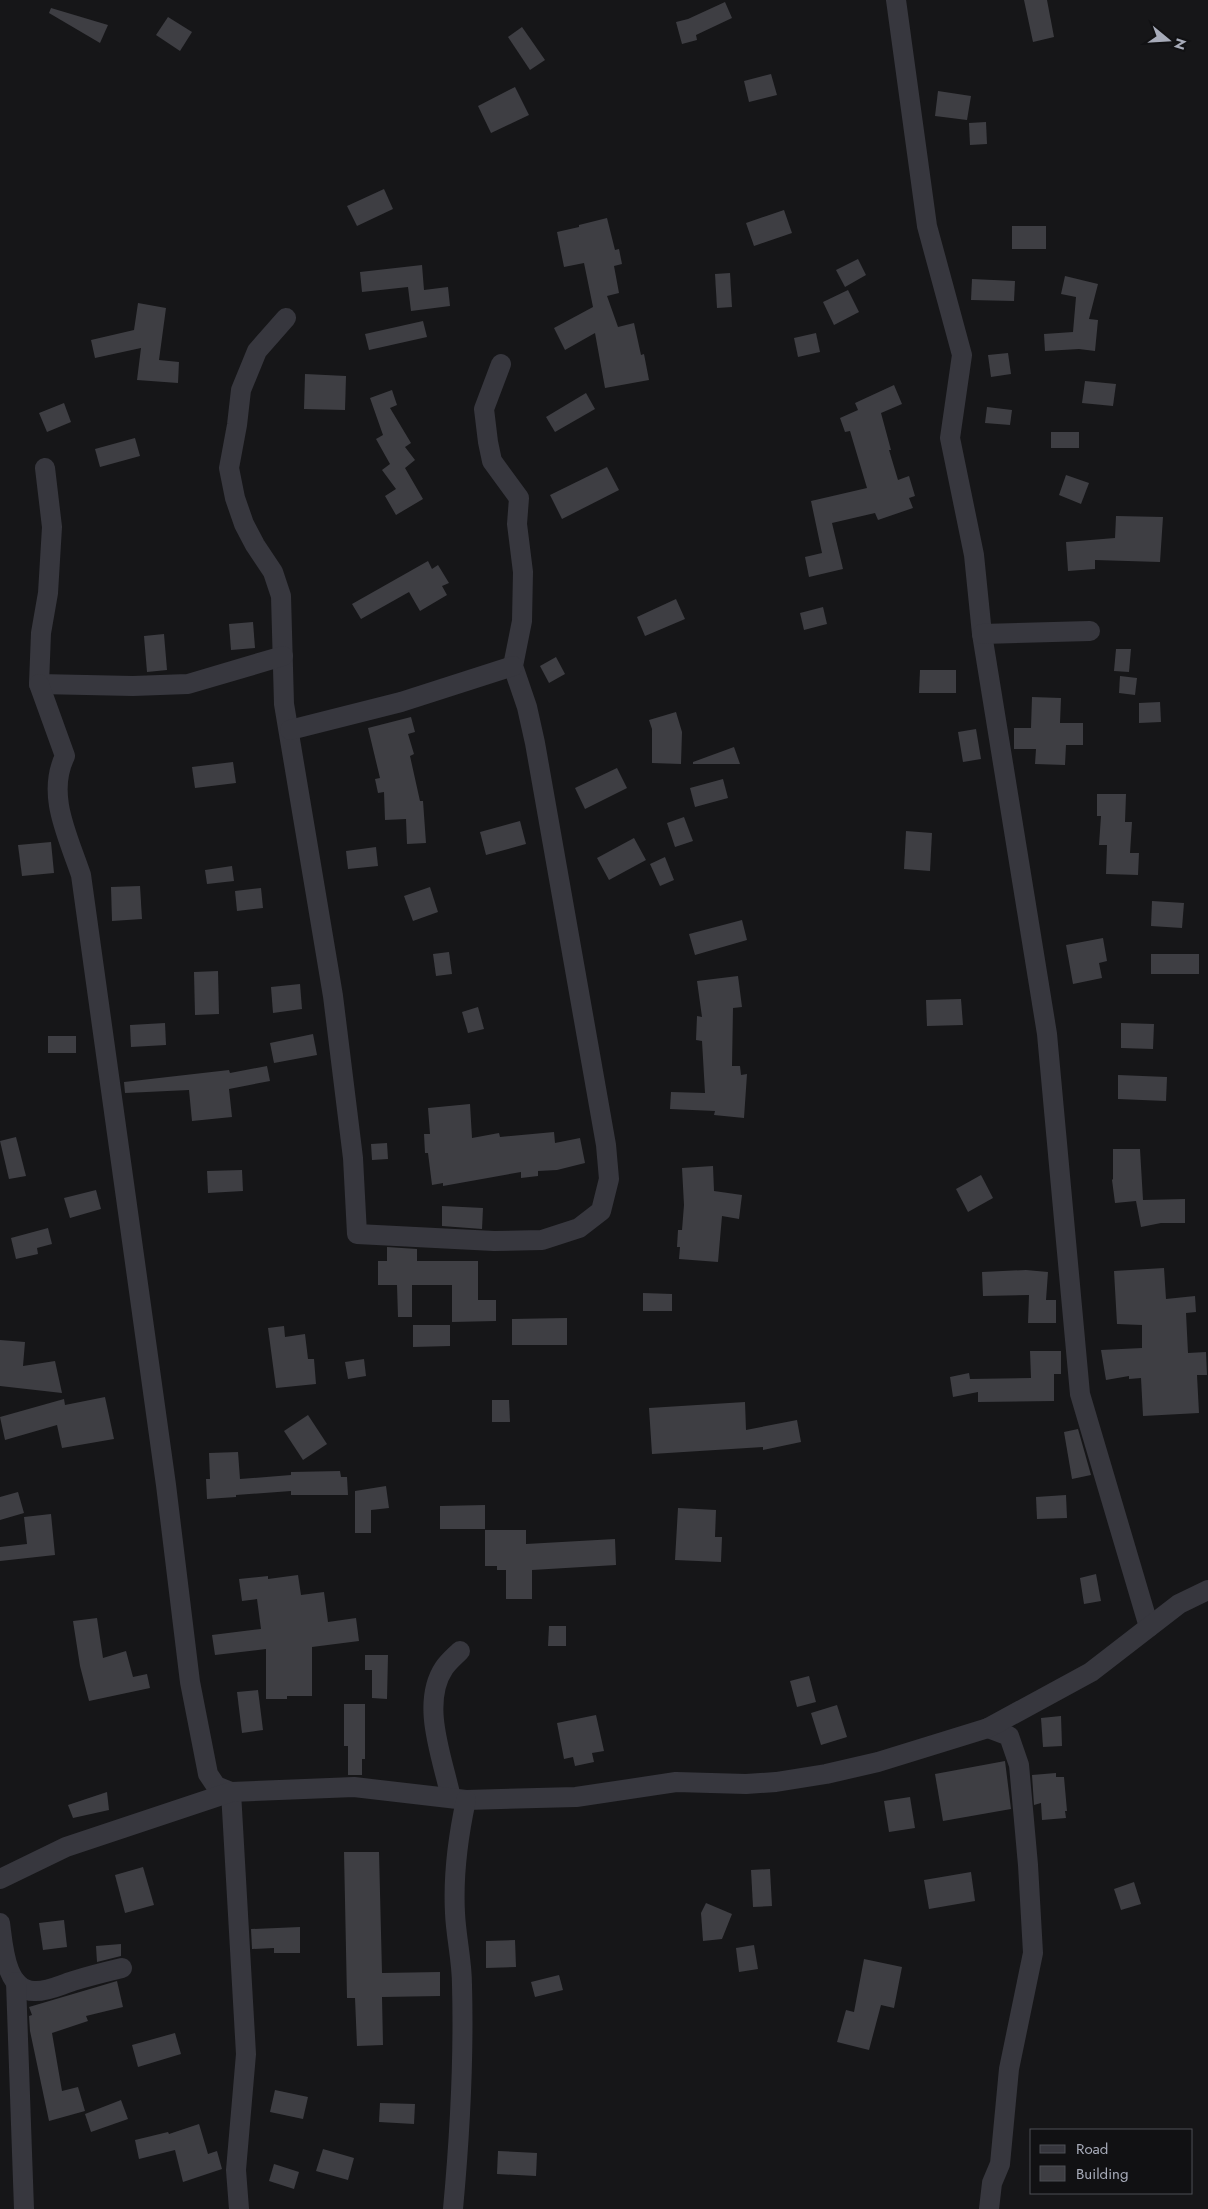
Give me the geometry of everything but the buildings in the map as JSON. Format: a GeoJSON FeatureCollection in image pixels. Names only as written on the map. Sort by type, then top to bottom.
{"type":"FeatureCollection","features":[{"type":"Feature","properties":{"kind":"street"},"geometry":{"type":"LineString","coordinates":[[896,0],[927,226],[962,355],[950,438],[974,555],[982,634],[1047,1034],[1080,1394],[1149,1627]]}},
{"type":"Feature","properties":{"kind":"street"},"geometry":{"type":"LineString","coordinates":[[286,318],[256,351],[241,390],[229,468],[235,498],[244,524],[273,572],[281,596],[284,704],[290,730],[333,996],[352,1158],[357,1234],[494,1241],[542,1240],[579,1228],[601,1211],[609,1179],[604,1135],[535,743],[527,707],[513,666],[522,620],[523,572],[517,524],[520,498],[492,461],[484,409],[501,364]]}},
{"type":"Feature","properties":{"kind":"street"},"geometry":{"type":"LineString","coordinates":[[45,468],[52,527],[48,593],[41,633],[39,684],[65,756],[59,769],[57,803],[81,875],[166,1485],[190,1682],[208,1774],[216,1786],[231,1792]]}},
{"type":"Feature","properties":{"kind":"street"},"geometry":{"type":"LineString","coordinates":[[982,634],[1090,631]]}},
{"type":"Feature","properties":{"kind":"street"},"geometry":{"type":"LineString","coordinates":[[39,684],[133,686],[188,684],[283,656]]}},
{"type":"Feature","properties":{"kind":"street"},"geometry":{"type":"LineString","coordinates":[[290,730],[401,702],[513,666]]}},
{"type":"Feature","properties":{"kind":"street"},"geometry":{"type":"LineString","coordinates":[[0,1879],[66,1847],[231,1792],[354,1787],[458,1799],[576,1797],[676,1782],[746,1784],[776,1782],[826,1774],[878,1762],[988,1728],[1091,1672],[1179,1604],[1208,1590]]}},
{"type":"Feature","properties":{"kind":"street"},"geometry":{"type":"LineString","coordinates":[[453,2209],[463,2066],[462,1957],[456,1935],[454,1885],[459,1830],[458,1799],[432,1713],[435,1690],[444,1668],[460,1651]]}},
{"type":"Feature","properties":{"kind":"street"},"geometry":{"type":"LineString","coordinates":[[988,1728],[1009,1736],[1019,1765],[1028,1865],[1032,1953],[1009,2069],[1000,2164],[992,2183],[989,2209]]}},
{"type":"Feature","properties":{"kind":"street"},"geometry":{"type":"LineString","coordinates":[[231,1792],[246,2054],[236,2170],[239,2209]]}},
{"type":"Feature","properties":{"kind":"street"},"geometry":{"type":"LineString","coordinates":[[0,1923],[5,1962],[16,1982],[23,1989],[34,1991],[54,1988],[122,1968]]}},
{"type":"Feature","properties":{"kind":"street"},"geometry":{"type":"LineString","coordinates":[[16,1982],[24,2209]]}}]}
